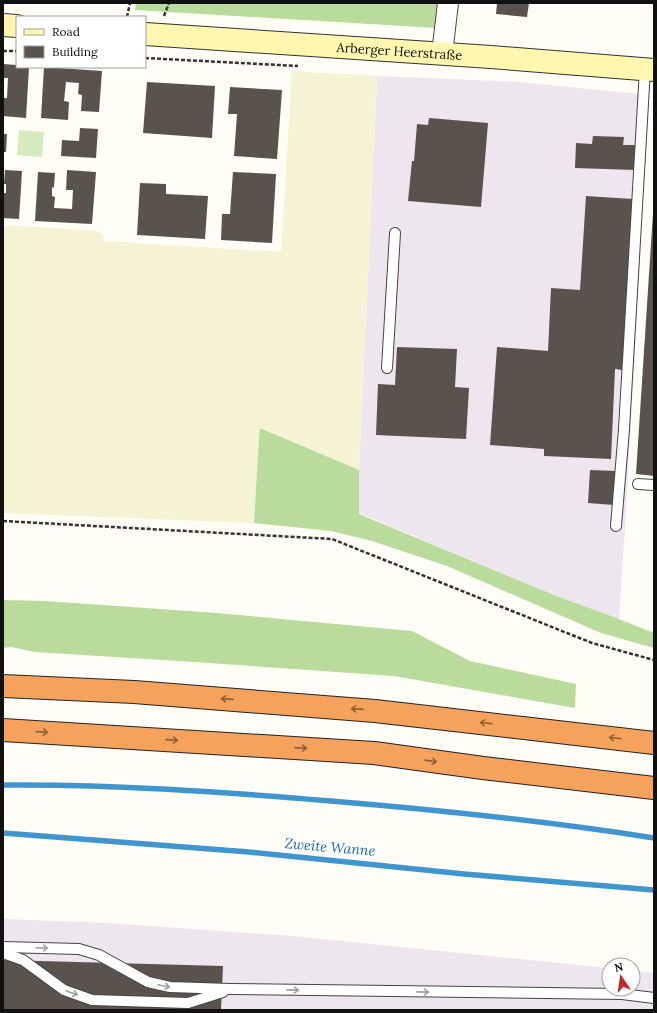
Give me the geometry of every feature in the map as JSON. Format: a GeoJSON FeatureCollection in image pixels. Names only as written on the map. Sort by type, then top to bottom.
{"type":"FeatureCollection","features":[{"type":"Feature","properties":{"kind":"highway"},"geometry":{"type":"LineString","coordinates":[[3,686],[142,693],[375,711],[654,743]]}},
{"type":"Feature","properties":{"kind":"highway"},"geometry":{"type":"LineString","coordinates":[[3,730],[374,753],[483,768],[654,788]]}},
{"type":"Feature","properties":{"kind":"main road"},"geometry":{"type":"LineString","coordinates":[[3,25],[16,26]]}},
{"type":"Feature","properties":{"kind":"main road","name":"Arberger Heerstraße"},"geometry":{"type":"LineString","coordinates":[[146,34],[442,54],[649,70]]}},
{"type":"Feature","properties":{"kind":"street"},"geometry":{"type":"LineString","coordinates":[[442,54],[448,3]]}},
{"type":"Feature","properties":{"kind":"lane"},"geometry":{"type":"LineString","coordinates":[[616,526],[649,70]]}},
{"type":"Feature","properties":{"kind":"lane"},"geometry":{"type":"LineString","coordinates":[[387,368],[395,233]]}},
{"type":"Feature","properties":{"kind":"lane"},"geometry":{"type":"LineString","coordinates":[[638,484],[654,486]]}},
{"type":"Feature","properties":{"kind":"lane"},"geometry":{"type":"LineString","coordinates":[[3,947],[78,949],[99,955],[148,982],[170,987],[622,994],[654,998]]}},
{"type":"Feature","properties":{"kind":"lane"},"geometry":{"type":"LineString","coordinates":[[3,953],[23,960],[64,990],[92,1000],[188,1003],[230,989]]}},
{"type":"Feature","properties":{"kind":"path"},"geometry":{"type":"LineString","coordinates":[[127,16],[130,3]]}},
{"type":"Feature","properties":{"kind":"path"},"geometry":{"type":"LineString","coordinates":[[3,51],[16,51]]}},
{"type":"Feature","properties":{"kind":"path"},"geometry":{"type":"LineString","coordinates":[[3,521],[332,539],[592,643],[654,660]]}},
{"type":"Feature","properties":{"kind":"shaded area"},"geometry":{"type":"Polygon","coordinates":[[[292,71],[377,76],[359,470],[261,428],[259,437],[254,523],[3,513],[3,225],[97,231],[103,235],[103,241],[281,252],[292,71]]]}},
{"type":"Feature","properties":{"kind":"shaded area"},"geometry":{"type":"Polygon","coordinates":[[[377,76],[519,82],[649,95],[619,619],[554,595],[359,513],[359,470],[377,76]]]}},
{"type":"Feature","properties":{"kind":"shaded area"},"geometry":{"type":"Polygon","coordinates":[[[3,919],[109,923],[292,936],[601,967],[601,997],[641,997],[641,972],[654,973],[654,1010],[3,1010],[3,919]]]}},
{"type":"Feature","properties":{"kind":"green space"},"geometry":{"type":"Polygon","coordinates":[[[136,3],[441,3],[436,28],[135,10],[136,3]]]}},
{"type":"Feature","properties":{"kind":"green space"},"geometry":{"type":"Polygon","coordinates":[[[19,130],[44,132],[42,157],[17,155],[19,130]]]}},
{"type":"Feature","properties":{"kind":"green space"},"geometry":{"type":"Polygon","coordinates":[[[260,428],[359,470],[359,514],[554,595],[654,633],[654,648],[601,633],[447,566],[372,541],[331,531],[254,523],[260,428]]]}},
{"type":"Feature","properties":{"kind":"green space"},"geometry":{"type":"Polygon","coordinates":[[[3,600],[46,601],[217,613],[412,631],[470,661],[576,684],[575,708],[394,676],[35,652],[11,647],[3,648],[3,600]]]}},
{"type":"Feature","properties":{"kind":"building"},"geometry":{"type":"Polygon","coordinates":[[[497,3],[529,3],[527,17],[496,14],[497,3]]]}},
{"type":"Feature","properties":{"kind":"building"},"geometry":{"type":"Polygon","coordinates":[[[3,64],[16,65],[16,68],[29,68],[26,118],[3,116],[3,98],[7,98],[8,78],[3,78],[3,64]]]}},
{"type":"Feature","properties":{"kind":"building"},"geometry":{"type":"Polygon","coordinates":[[[44,68],[102,71],[99,112],[81,111],[82,95],[78,94],[79,83],[66,82],[64,101],[69,102],[68,120],[41,118],[44,68]]]}},
{"type":"Feature","properties":{"kind":"building"},"geometry":{"type":"Polygon","coordinates":[[[147,82],[215,86],[212,138],[143,133],[147,82]]]}},
{"type":"Feature","properties":{"kind":"building"},"geometry":{"type":"Polygon","coordinates":[[[230,87],[282,90],[277,159],[234,156],[237,114],[228,114],[230,87]]]}},
{"type":"Feature","properties":{"kind":"building"},"geometry":{"type":"Polygon","coordinates":[[[429,118],[488,123],[481,207],[408,201],[412,161],[414,161],[417,124],[428,125],[429,118]]]}},
{"type":"Feature","properties":{"kind":"building"},"geometry":{"type":"Polygon","coordinates":[[[80,128],[98,129],[96,158],[61,156],[62,140],[79,141],[80,128]]]}},
{"type":"Feature","properties":{"kind":"building"},"geometry":{"type":"Polygon","coordinates":[[[3,134],[7,134],[6,152],[3,152],[3,134]]]}},
{"type":"Feature","properties":{"kind":"building"},"geometry":{"type":"Polygon","coordinates":[[[593,136],[624,137],[623,145],[636,145],[635,170],[575,168],[576,143],[592,144],[593,136]]]}},
{"type":"Feature","properties":{"kind":"building"},"geometry":{"type":"Polygon","coordinates":[[[5,170],[22,171],[19,219],[3,218],[3,193],[6,193],[6,184],[4,184],[5,170]]]}},
{"type":"Feature","properties":{"kind":"building"},"geometry":{"type":"Polygon","coordinates":[[[67,170],[96,172],[92,224],[35,221],[38,172],[55,173],[54,187],[52,188],[52,196],[55,197],[54,208],[72,209],[73,190],[66,190],[67,170]]]}},
{"type":"Feature","properties":{"kind":"building"},"geometry":{"type":"Polygon","coordinates":[[[233,172],[276,174],[272,243],[221,240],[222,214],[230,214],[233,172]]]}},
{"type":"Feature","properties":{"kind":"building"},"geometry":{"type":"Polygon","coordinates":[[[140,183],[166,184],[166,194],[208,196],[205,239],[137,235],[140,183]]]}},
{"type":"Feature","properties":{"kind":"building"},"geometry":{"type":"Polygon","coordinates":[[[586,196],[633,199],[622,370],[615,369],[611,459],[544,456],[544,449],[490,445],[497,347],[548,351],[551,288],[580,290],[586,196]]]}},
{"type":"Feature","properties":{"kind":"building"},"geometry":{"type":"Polygon","coordinates":[[[654,213],[654,476],[636,474],[654,213]]]}},
{"type":"Feature","properties":{"kind":"building"},"geometry":{"type":"Polygon","coordinates":[[[397,347],[457,349],[455,387],[469,388],[466,439],[376,435],[378,384],[395,385],[397,347]]]}},
{"type":"Feature","properties":{"kind":"building"},"geometry":{"type":"Polygon","coordinates":[[[590,470],[616,471],[614,505],[588,503],[590,470]]]}},
{"type":"Feature","properties":{"kind":"building"},"geometry":{"type":"Polygon","coordinates":[[[3,960],[223,966],[221,1010],[3,1010],[3,960]]]}},
{"type":"Feature","properties":{"kind":"waterway"},"geometry":{"type":"LineString","coordinates":[[3,785],[126,787],[331,801],[493,816],[654,838]]}},
{"type":"Feature","properties":{"kind":"waterway","name":"Zweite Wanne"},"geometry":{"type":"LineString","coordinates":[[3,833],[249,852],[464,874],[654,890]]}}]}
